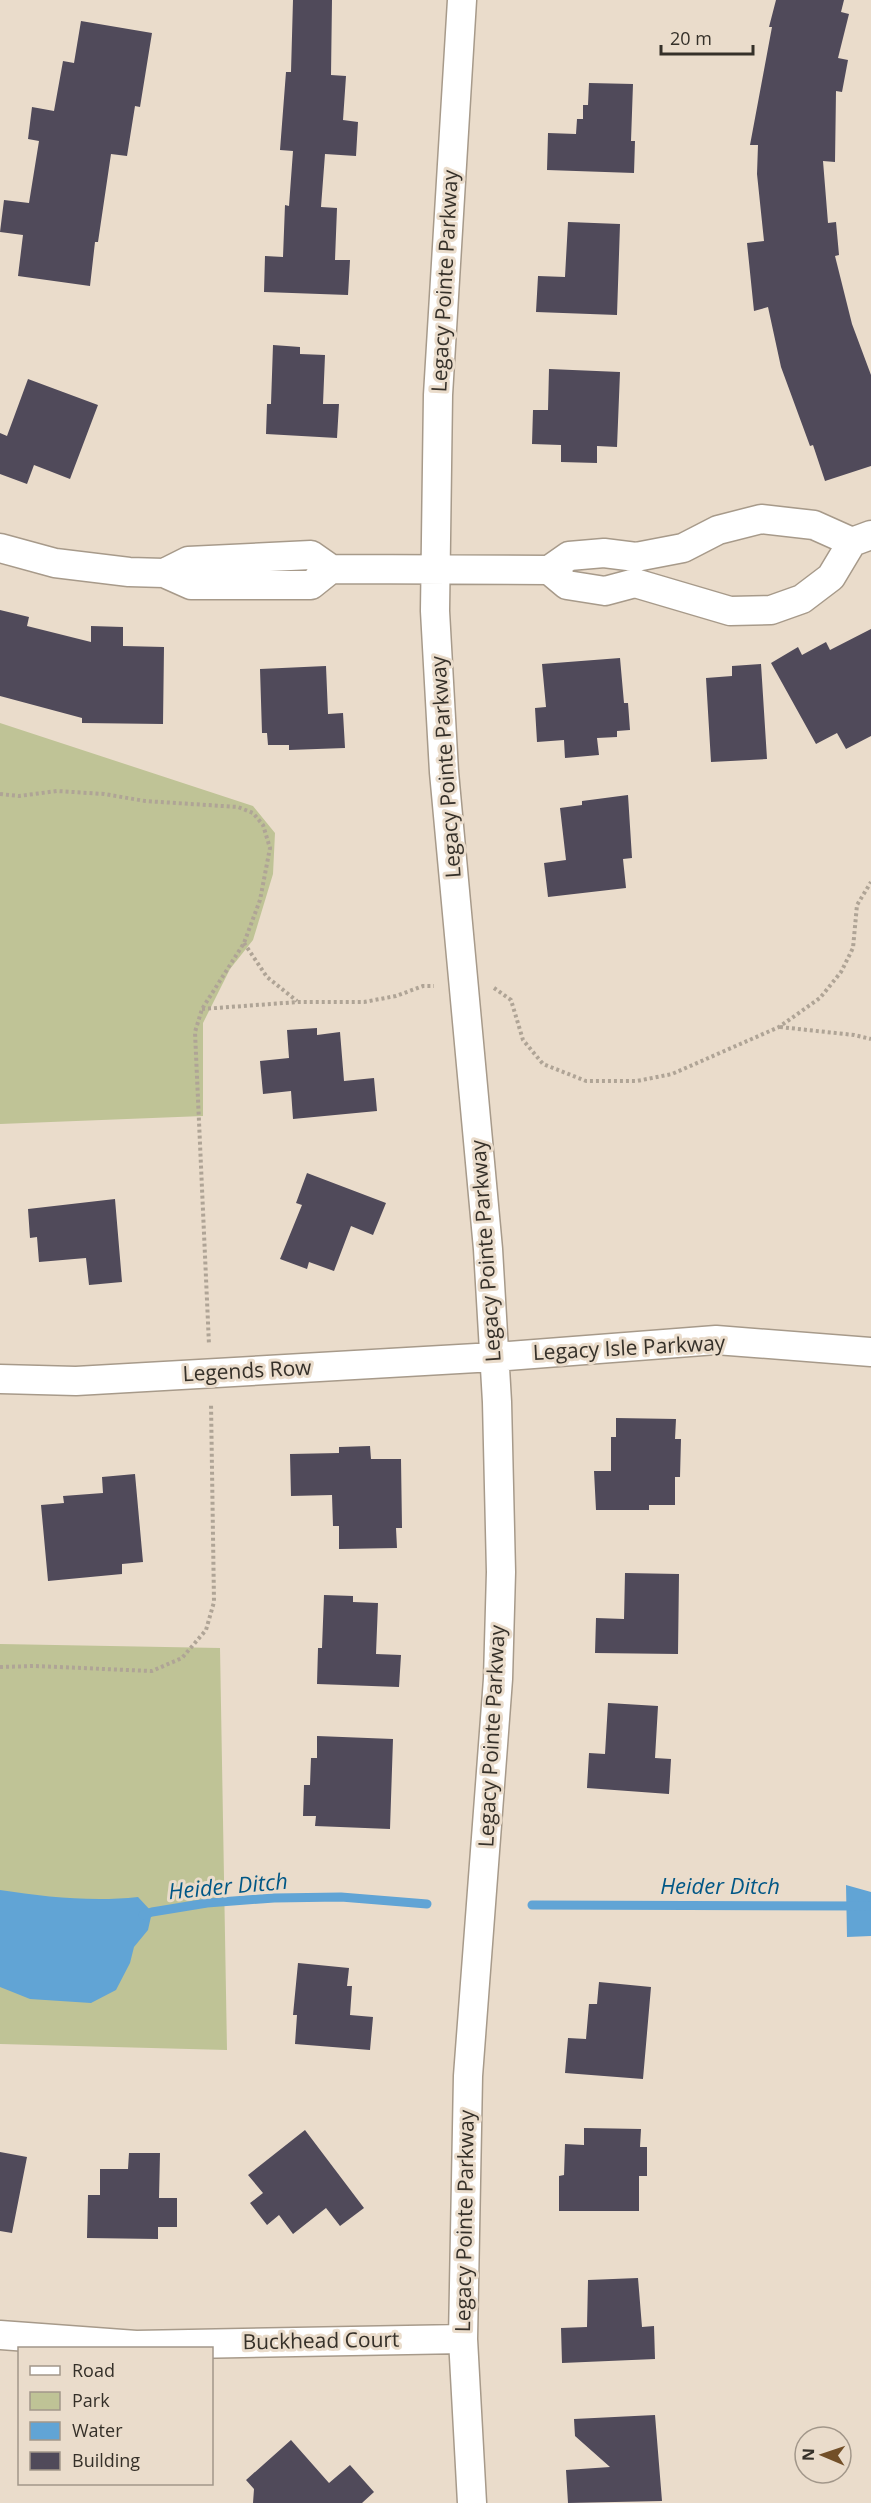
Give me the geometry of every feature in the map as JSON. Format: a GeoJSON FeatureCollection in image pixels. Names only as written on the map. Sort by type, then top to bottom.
{"type":"FeatureCollection","features":[{"type":"Feature","properties":{"kind":"street","name":"Legacy Pointe Parkway"},"geometry":{"type":"LineString","coordinates":[[462,0],[438,395],[435,569],[444,772],[488,1249],[501,1572],[498,1679],[468,2076],[463,2339],[472,2503]]}},
{"type":"Feature","properties":{"kind":"street"},"geometry":{"type":"LineString","coordinates":[[0,549],[55,563],[129,572],[164,573],[191,585],[251,572],[311,585],[331,569],[549,570],[569,556],[604,553],[636,570],[730,611],[771,610],[802,599],[831,578],[862,538],[814,525],[761,519],[718,530],[636,570],[605,591],[567,585],[549,570]]}},
{"type":"Feature","properties":{"kind":"street","name":"Legacy Isle Parkway"},"geometry":{"type":"LineString","coordinates":[[494,1357],[716,1340],[871,1352]]}},
{"type":"Feature","properties":{"kind":"street","name":"Legends Row"},"geometry":{"type":"LineString","coordinates":[[0,1379],[76,1381],[494,1357]]}},
{"type":"Feature","properties":{"kind":"street","name":"Buckhead Court"},"geometry":{"type":"LineString","coordinates":[[0,2335],[136,2345],[463,2339]]}},
{"type":"Feature","properties":{"kind":"path"},"geometry":{"type":"LineString","coordinates":[[0,794],[19,796],[57,791],[104,794],[145,801],[238,807],[252,813],[263,825],[270,848],[260,900],[244,943],[202,1009],[195,1032],[209,1373],[214,1602],[206,1630],[182,1658],[152,1671],[34,1666],[0,1667]]}},
{"type":"Feature","properties":{"kind":"path"},"geometry":{"type":"LineString","coordinates":[[202,1009],[298,1002],[364,1002],[396,996],[423,986],[442,987],[480,982],[511,1000],[523,1040],[543,1064],[586,1081],[637,1081],[672,1074],[779,1027],[820,998],[841,972],[853,948],[857,905],[871,882]]}},
{"type":"Feature","properties":{"kind":"path"},"geometry":{"type":"LineString","coordinates":[[244,943],[267,977],[298,1002]]}},
{"type":"Feature","properties":{"kind":"path"},"geometry":{"type":"LineString","coordinates":[[779,1027],[871,1039]]}},
{"type":"Feature","properties":{"kind":"green space"},"geometry":{"type":"Polygon","coordinates":[[[0,723],[253,806],[275,833],[273,874],[253,940],[230,969],[203,1023],[203,1116],[0,1124],[0,723]]]}},
{"type":"Feature","properties":{"kind":"green space"},"geometry":{"type":"Polygon","coordinates":[[[0,1644],[220,1648],[227,2050],[0,2044],[0,1644]]]}},
{"type":"Feature","properties":{"kind":"water"},"geometry":{"type":"Polygon","coordinates":[[[846,1885],[871,1892],[871,1936],[847,1937],[846,1885]]]}},
{"type":"Feature","properties":{"kind":"water"},"geometry":{"type":"Polygon","coordinates":[[[0,1890],[69,1898],[138,1897],[152,1912],[148,1930],[134,1947],[130,1963],[116,1990],[91,2003],[30,1999],[0,1987],[0,1890]]]}},
{"type":"Feature","properties":{"kind":"building"},"geometry":{"type":"Polygon","coordinates":[[[293,0],[332,0],[331,75],[346,76],[343,120],[358,122],[356,156],[325,154],[321,207],[337,208],[335,260],[350,260],[348,295],[264,292],[265,256],[283,257],[285,205],[289,206],[293,151],[280,150],[286,72],[291,72],[293,0]]]}},
{"type":"Feature","properties":{"kind":"building"},"geometry":{"type":"Polygon","coordinates":[[[776,0],[844,0],[841,12],[849,14],[838,58],[848,60],[842,92],[836,91],[835,162],[823,161],[828,223],[836,222],[839,255],[835,256],[852,324],[871,375],[871,466],[825,481],[781,367],[768,307],[754,311],[747,243],[764,241],[757,174],[758,145],[750,145],[772,27],[769,27],[776,0]]]}},
{"type":"Feature","properties":{"kind":"building"},"geometry":{"type":"Polygon","coordinates":[[[81,21],[152,33],[140,107],[135,106],[127,156],[111,154],[98,242],[95,242],[90,286],[18,276],[23,235],[0,232],[4,200],[29,203],[39,141],[28,139],[32,107],[54,111],[63,61],[74,63],[81,21]]]}},
{"type":"Feature","properties":{"kind":"building"},"geometry":{"type":"Polygon","coordinates":[[[589,83],[633,84],[631,141],[635,141],[634,173],[547,170],[548,133],[576,134],[577,119],[583,119],[583,105],[588,105],[589,83]]]}},
{"type":"Feature","properties":{"kind":"building"},"geometry":{"type":"Polygon","coordinates":[[[568,222],[620,224],[617,315],[536,312],[538,276],[565,277],[568,222]]]}},
{"type":"Feature","properties":{"kind":"building"},"geometry":{"type":"Polygon","coordinates":[[[273,345],[300,347],[300,354],[325,355],[323,404],[339,404],[337,438],[266,434],[267,404],[271,404],[273,345]]]}},
{"type":"Feature","properties":{"kind":"building"},"geometry":{"type":"Polygon","coordinates":[[[549,369],[620,372],[617,447],[597,446],[597,463],[561,462],[561,445],[532,444],[533,410],[548,410],[549,369]]]}},
{"type":"Feature","properties":{"kind":"building"},"geometry":{"type":"Polygon","coordinates":[[[28,379],[98,405],[70,479],[34,465],[27,484],[0,474],[0,433],[7,436],[28,379]]]}},
{"type":"Feature","properties":{"kind":"building"},"geometry":{"type":"Polygon","coordinates":[[[0,610],[29,617],[27,626],[91,642],[91,626],[123,627],[123,646],[164,647],[163,724],[82,723],[82,718],[0,696],[0,610]]]}},
{"type":"Feature","properties":{"kind":"building"},"geometry":{"type":"Polygon","coordinates":[[[871,629],[871,736],[846,749],[837,733],[816,744],[771,663],[798,647],[802,655],[826,642],[830,650],[871,629]]]}},
{"type":"Feature","properties":{"kind":"building"},"geometry":{"type":"Polygon","coordinates":[[[620,658],[624,703],[628,703],[630,730],[617,731],[617,737],[597,738],[599,755],[565,758],[564,740],[537,742],[535,708],[546,707],[542,664],[620,658]]]}},
{"type":"Feature","properties":{"kind":"building"},"geometry":{"type":"Polygon","coordinates":[[[761,664],[767,759],[711,762],[706,678],[732,676],[732,666],[761,664]]]}},
{"type":"Feature","properties":{"kind":"building"},"geometry":{"type":"Polygon","coordinates":[[[326,666],[328,714],[343,713],[345,748],[289,750],[289,745],[268,745],[267,733],[262,733],[260,669],[326,666]]]}},
{"type":"Feature","properties":{"kind":"building"},"geometry":{"type":"Polygon","coordinates":[[[628,795],[632,858],[623,859],[626,888],[548,897],[544,863],[566,860],[560,808],[582,805],[582,801],[628,795]]]}},
{"type":"Feature","properties":{"kind":"building"},"geometry":{"type":"Polygon","coordinates":[[[317,1028],[317,1035],[340,1032],[344,1081],[374,1078],[377,1111],[293,1119],[291,1091],[263,1094],[260,1061],[289,1058],[287,1030],[317,1028]]]}},
{"type":"Feature","properties":{"kind":"building"},"geometry":{"type":"Polygon","coordinates":[[[307,1173],[386,1203],[373,1235],[351,1226],[334,1271],[309,1262],[307,1269],[280,1259],[302,1205],[296,1203],[307,1173]]]}},
{"type":"Feature","properties":{"kind":"building"},"geometry":{"type":"Polygon","coordinates":[[[115,1199],[122,1282],[89,1285],[86,1258],[39,1262],[37,1237],[30,1238],[28,1209],[115,1199]]]}},
{"type":"Feature","properties":{"kind":"building"},"geometry":{"type":"Polygon","coordinates":[[[616,1418],[676,1419],[675,1439],[681,1439],[680,1477],[675,1477],[675,1505],[649,1505],[649,1510],[596,1510],[594,1471],[611,1471],[611,1437],[616,1437],[616,1418]]]}},
{"type":"Feature","properties":{"kind":"building"},"geometry":{"type":"Polygon","coordinates":[[[370,1446],[371,1459],[401,1459],[402,1528],[396,1528],[397,1548],[339,1549],[339,1526],[333,1526],[332,1495],[291,1496],[290,1454],[339,1453],[339,1447],[370,1446]]]}},
{"type":"Feature","properties":{"kind":"building"},"geometry":{"type":"Polygon","coordinates":[[[135,1474],[143,1562],[122,1564],[122,1574],[48,1581],[41,1505],[64,1503],[63,1496],[103,1493],[102,1477],[135,1474]]]}},
{"type":"Feature","properties":{"kind":"building"},"geometry":{"type":"Polygon","coordinates":[[[625,1573],[679,1574],[678,1654],[595,1653],[596,1618],[624,1619],[625,1573]]]}},
{"type":"Feature","properties":{"kind":"building"},"geometry":{"type":"Polygon","coordinates":[[[324,1595],[353,1596],[353,1602],[378,1603],[376,1654],[401,1655],[399,1687],[317,1684],[318,1648],[322,1648],[324,1595]]]}},
{"type":"Feature","properties":{"kind":"building"},"geometry":{"type":"Polygon","coordinates":[[[608,1703],[658,1706],[655,1758],[671,1759],[669,1794],[587,1788],[589,1753],[605,1754],[608,1703]]]}},
{"type":"Feature","properties":{"kind":"building"},"geometry":{"type":"Polygon","coordinates":[[[317,1736],[393,1739],[390,1829],[315,1826],[316,1816],[303,1816],[304,1785],[310,1785],[311,1758],[317,1758],[317,1736]]]}},
{"type":"Feature","properties":{"kind":"building"},"geometry":{"type":"Polygon","coordinates":[[[298,1963],[349,1968],[347,1986],[352,1986],[350,2015],[373,2017],[370,2050],[295,2044],[297,2015],[293,2015],[298,1963]]]}},
{"type":"Feature","properties":{"kind":"building"},"geometry":{"type":"Polygon","coordinates":[[[599,1982],[651,1987],[643,2079],[565,2073],[568,2038],[586,2039],[589,2004],[597,2004],[599,1982]]]}},
{"type":"Feature","properties":{"kind":"building"},"geometry":{"type":"Polygon","coordinates":[[[584,2128],[641,2129],[640,2147],[647,2147],[647,2176],[639,2176],[639,2211],[559,2211],[559,2176],[564,2175],[565,2144],[584,2145],[584,2128]]]}},
{"type":"Feature","properties":{"kind":"building"},"geometry":{"type":"Polygon","coordinates":[[[305,2130],[364,2208],[340,2226],[326,2208],[293,2234],[279,2215],[267,2225],[250,2203],[263,2193],[248,2175],[305,2130]]]}},
{"type":"Feature","properties":{"kind":"building"},"geometry":{"type":"Polygon","coordinates":[[[0,2152],[27,2157],[12,2233],[0,2231],[0,2152]]]}},
{"type":"Feature","properties":{"kind":"building"},"geometry":{"type":"Polygon","coordinates":[[[129,2153],[160,2153],[159,2198],[177,2198],[177,2227],[158,2227],[158,2239],[87,2238],[88,2195],[100,2195],[100,2169],[128,2169],[129,2153]]]}},
{"type":"Feature","properties":{"kind":"building"},"geometry":{"type":"Polygon","coordinates":[[[638,2278],[642,2327],[654,2326],[655,2359],[562,2363],[561,2328],[587,2327],[588,2280],[638,2278]]]}},
{"type":"Feature","properties":{"kind":"building"},"geometry":{"type":"Polygon","coordinates":[[[655,2415],[662,2501],[568,2503],[566,2470],[610,2467],[575,2436],[574,2419],[655,2415]]]}},
{"type":"Feature","properties":{"kind":"building"},"geometry":{"type":"Polygon","coordinates":[[[291,2440],[329,2483],[350,2465],[374,2492],[362,2503],[253,2503],[254,2489],[246,2480],[291,2440]]]}},
{"type":"Feature","properties":{"kind":"waterway","name":"Heider Ditch"},"geometry":{"type":"LineString","coordinates":[[143,1915],[207,1903],[274,1898],[341,1897],[427,1904]]}},
{"type":"Feature","properties":{"kind":"waterway","name":"Heider Ditch"},"geometry":{"type":"LineString","coordinates":[[532,1905],[871,1906]]}}]}
